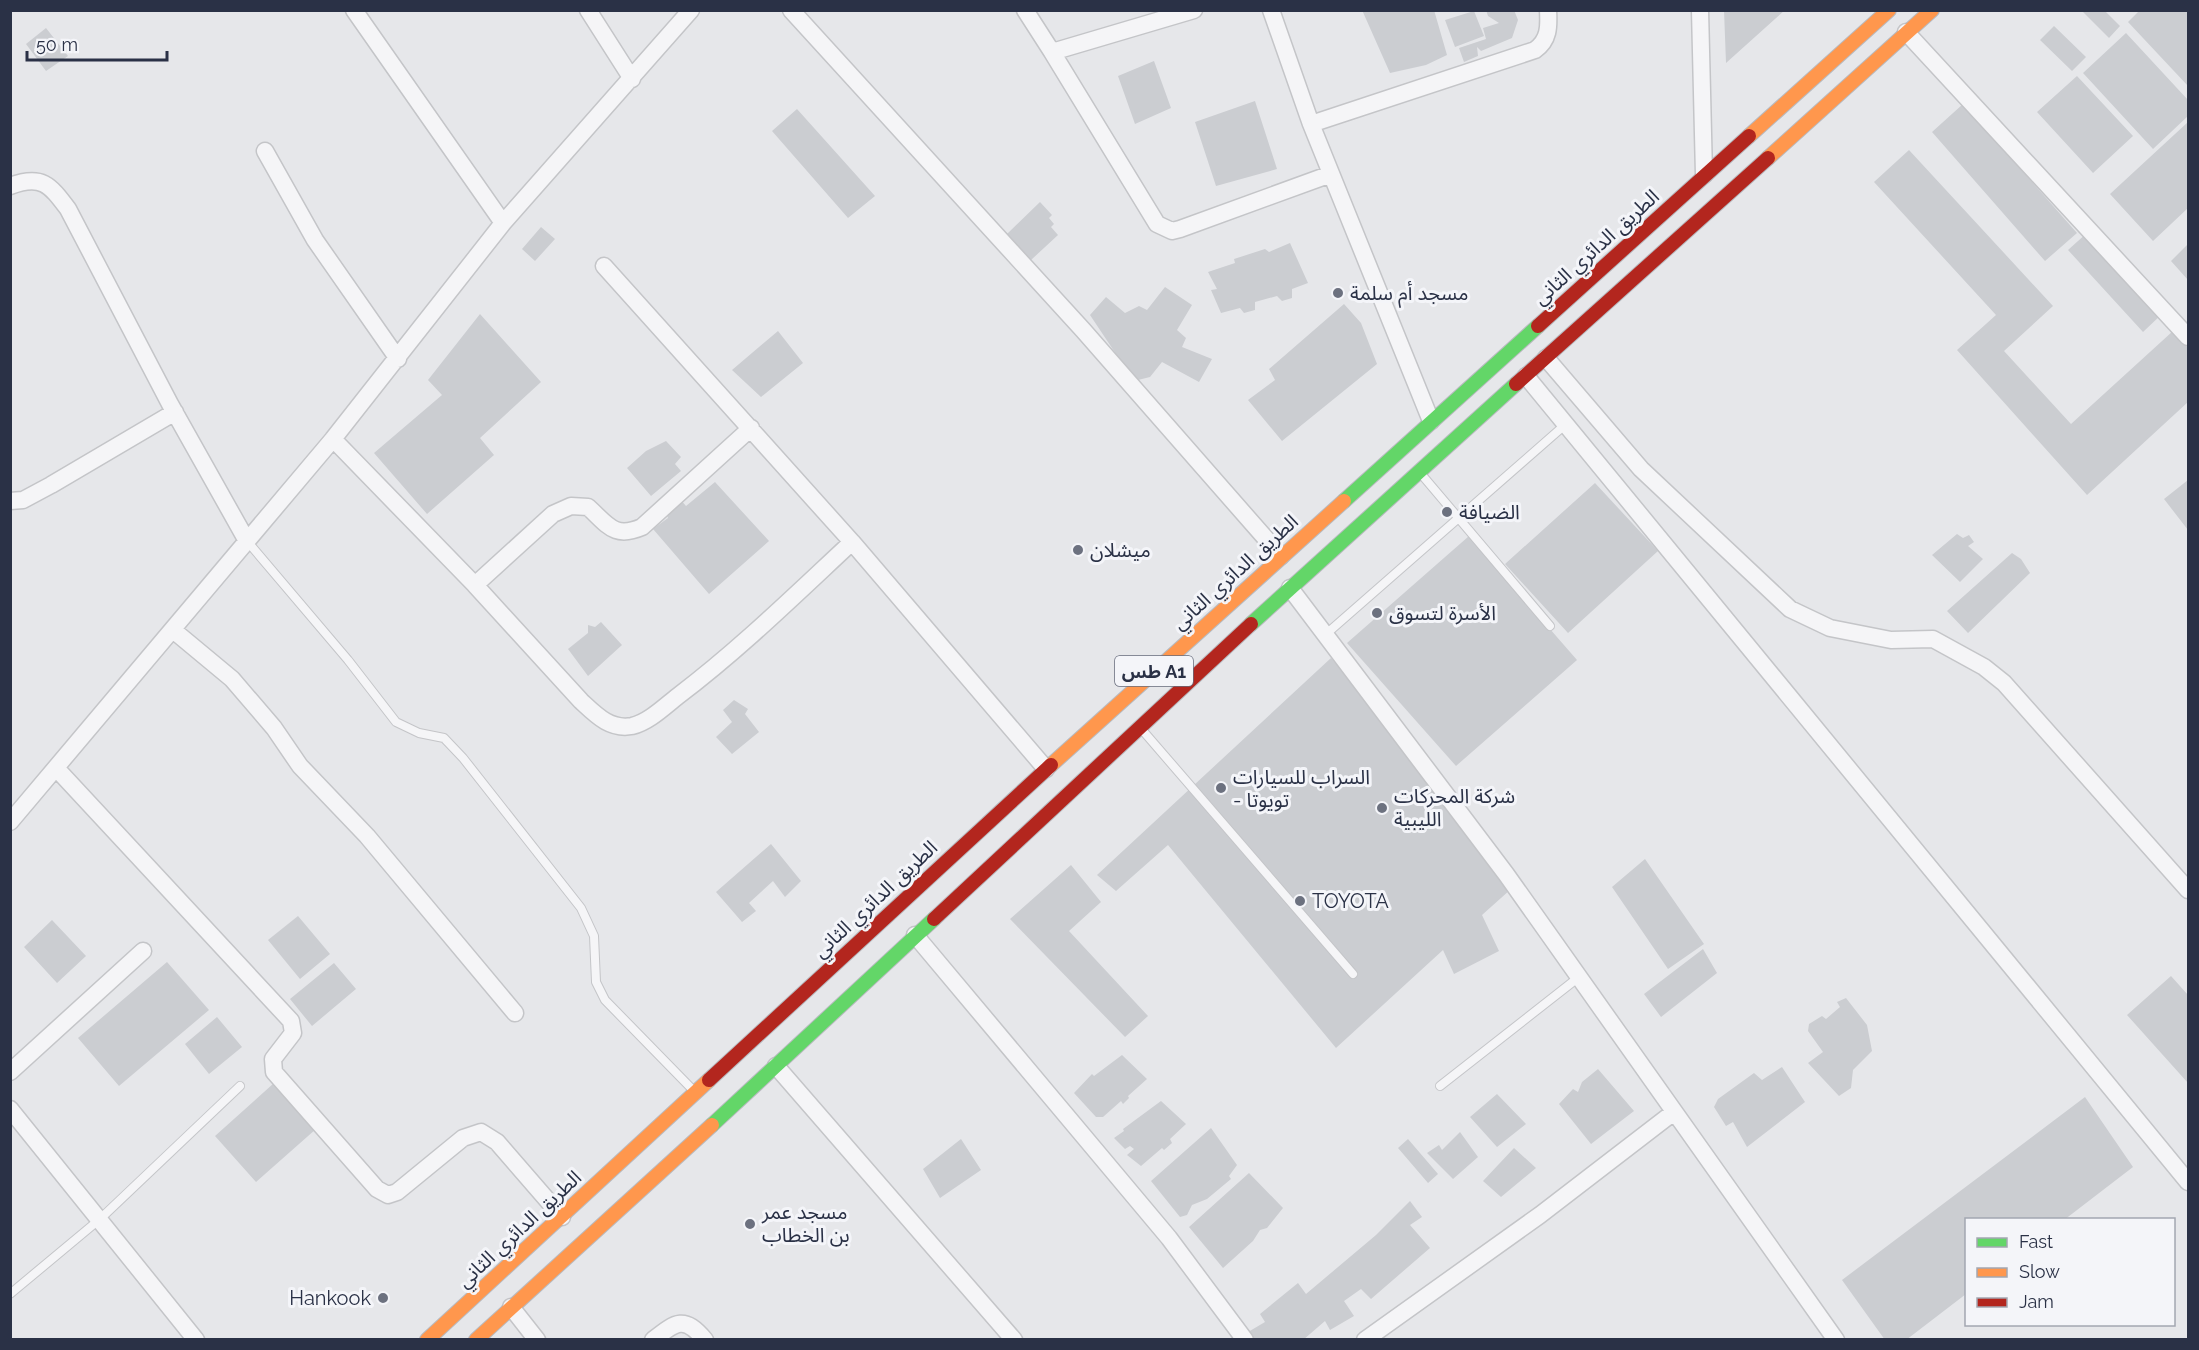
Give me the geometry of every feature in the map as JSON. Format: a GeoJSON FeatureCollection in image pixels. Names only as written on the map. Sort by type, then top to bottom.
{"type":"FeatureCollection","features":[{"type":"Feature","properties":{"kind":"highway","name":"الطريق الدائري الثاني"},"geometry":{"type":"LineString","coordinates":[[427,1340],[1046,769],[1889,10]]}},
{"type":"Feature","properties":{"kind":"highway","name":"طس A1"},"geometry":{"type":"LineString","coordinates":[[476,1340],[776,1066],[1290,588],[1932,10]]}},
{"type":"Feature","properties":{"kind":"street"},"geometry":{"type":"LineString","coordinates":[[354,10],[503,223]]}},
{"type":"Feature","properties":{"kind":"street"},"geometry":{"type":"LineString","coordinates":[[588,10],[632,79]]}},
{"type":"Feature","properties":{"kind":"street"},"geometry":{"type":"LineString","coordinates":[[10,822],[333,439],[503,223],[691,10]]}},
{"type":"Feature","properties":{"kind":"street"},"geometry":{"type":"LineString","coordinates":[[791,10],[1083,330],[1281,556]]}},
{"type":"Feature","properties":{"kind":"street"},"geometry":{"type":"LineString","coordinates":[[1024,10],[1157,224],[1164,229],[1180,229],[1331,174]]}},
{"type":"Feature","properties":{"kind":"street"},"geometry":{"type":"LineString","coordinates":[[1052,52],[1194,10]]}},
{"type":"Feature","properties":{"kind":"street"},"geometry":{"type":"LineString","coordinates":[[1271,10],[1311,124],[1431,422]]}},
{"type":"Feature","properties":{"kind":"street"},"geometry":{"type":"LineString","coordinates":[[1311,124],[1535,50],[1543,44],[1546,38],[1549,27],[1548,10]]}},
{"type":"Feature","properties":{"kind":"street"},"geometry":{"type":"LineString","coordinates":[[1700,10],[1704,175]]}},
{"type":"Feature","properties":{"kind":"street"},"geometry":{"type":"LineString","coordinates":[[1906,33],[2188,337]]}},
{"type":"Feature","properties":{"kind":"street"},"geometry":{"type":"LineString","coordinates":[[266,151],[315,240],[398,359]]}},
{"type":"Feature","properties":{"kind":"street"},"geometry":{"type":"LineString","coordinates":[[10,186],[33,181],[42,182],[52,187],[68,209],[175,412],[247,541]]}},
{"type":"Feature","properties":{"kind":"street"},"geometry":{"type":"LineString","coordinates":[[604,266],[852,542],[1046,769]]}},
{"type":"Feature","properties":{"kind":"street"},"geometry":{"type":"LineString","coordinates":[[1546,358],[1641,470],[1790,609],[1830,628],[1891,640],[1933,639],[1984,667],[1997,678],[2188,890]]}},
{"type":"Feature","properties":{"kind":"street"},"geometry":{"type":"LineString","coordinates":[[1526,376],[2188,1182]]}},
{"type":"Feature","properties":{"kind":"street"},"geometry":{"type":"LineString","coordinates":[[10,501],[23,500],[51,485],[175,412]]}},
{"type":"Feature","properties":{"kind":"street"},"geometry":{"type":"LineString","coordinates":[[475,585],[553,514],[572,506],[588,507],[616,532],[626,534],[642,527],[751,428]]}},
{"type":"Feature","properties":{"kind":"street"},"geometry":{"type":"LineString","coordinates":[[333,439],[475,585],[597,716],[620,727],[634,725],[655,714],[715,667],[852,542]]}},
{"type":"Feature","properties":{"kind":"street"},"geometry":{"type":"LineString","coordinates":[[1290,588],[1506,874],[1836,1340]]}},
{"type":"Feature","properties":{"kind":"street"},"geometry":{"type":"LineString","coordinates":[[173,630],[232,679],[274,728],[300,766],[367,836],[515,1013]]}},
{"type":"Feature","properties":{"kind":"street"},"geometry":{"type":"LineString","coordinates":[[56,768],[291,1021],[293,1033],[273,1059],[274,1072],[377,1189],[388,1195],[398,1192],[463,1138],[481,1132],[497,1142],[562,1217]]}},
{"type":"Feature","properties":{"kind":"street"},"geometry":{"type":"LineString","coordinates":[[915,935],[1169,1238],[1245,1340]]}},
{"type":"Feature","properties":{"kind":"street"},"geometry":{"type":"LineString","coordinates":[[10,1072],[143,951]]}},
{"type":"Feature","properties":{"kind":"street"},"geometry":{"type":"LineString","coordinates":[[776,1066],[1014,1340]]}},
{"type":"Feature","properties":{"kind":"street"},"geometry":{"type":"LineString","coordinates":[[10,1108],[196,1340]]}},
{"type":"Feature","properties":{"kind":"street"},"geometry":{"type":"LineString","coordinates":[[1365,1340],[1540,1215],[1674,1112]]}},
{"type":"Feature","properties":{"kind":"street"},"geometry":{"type":"LineString","coordinates":[[511,1307],[537,1340]]}},
{"type":"Feature","properties":{"kind":"street"},"geometry":{"type":"LineString","coordinates":[[653,1340],[667,1329],[685,1323],[693,1326],[705,1340]]}},
{"type":"Feature","properties":{"kind":"lane"},"geometry":{"type":"LineString","coordinates":[[1325,635],[1566,424]]}},
{"type":"Feature","properties":{"kind":"lane"},"geometry":{"type":"LineString","coordinates":[[1420,472],[1550,626]]}},
{"type":"Feature","properties":{"kind":"lane"},"geometry":{"type":"LineString","coordinates":[[247,541],[348,660],[396,722],[419,733],[444,738],[463,758],[581,908],[594,936],[596,982],[605,1000],[694,1092]]}},
{"type":"Feature","properties":{"kind":"lane"},"geometry":{"type":"LineString","coordinates":[[1139,728],[1353,974]]}},
{"type":"Feature","properties":{"kind":"lane"},"geometry":{"type":"LineString","coordinates":[[1440,1086],[1579,977]]}},
{"type":"Feature","properties":{"kind":"lane"},"geometry":{"type":"LineString","coordinates":[[10,1294],[100,1219],[240,1086]]}},
{"type":"Feature","properties":{"kind":"building"},"geometry":{"type":"Polygon","coordinates":[[[1362,10],[1434,10],[1447,55],[1426,65],[1390,73],[1362,10]]]}},
{"type":"Feature","properties":{"kind":"building"},"geometry":{"type":"Polygon","coordinates":[[[1486,10],[1514,10],[1518,20],[1512,38],[1481,51],[1477,47],[1478,56],[1464,62],[1459,48],[1486,39],[1483,28],[1499,23],[1488,16],[1486,10]]]}},
{"type":"Feature","properties":{"kind":"building"},"geometry":{"type":"Polygon","coordinates":[[[1724,10],[1785,10],[1726,63],[1724,10]]]}},
{"type":"Feature","properties":{"kind":"building"},"geometry":{"type":"Polygon","coordinates":[[[2081,10],[2104,10],[2120,26],[2109,38],[2081,10]]]}},
{"type":"Feature","properties":{"kind":"building"},"geometry":{"type":"Polygon","coordinates":[[[2140,10],[2188,10],[2188,86],[2128,22],[2140,10]]]}},
{"type":"Feature","properties":{"kind":"building"},"geometry":{"type":"Polygon","coordinates":[[[1474,11],[1484,36],[1455,47],[1445,20],[1474,11]]]}},
{"type":"Feature","properties":{"kind":"building"},"geometry":{"type":"Polygon","coordinates":[[[2054,26],[2086,57],[2072,71],[2040,40],[2054,26]]]}},
{"type":"Feature","properties":{"kind":"building"},"geometry":{"type":"Polygon","coordinates":[[[46,28],[68,56],[46,71],[26,44],[46,28]]]}},
{"type":"Feature","properties":{"kind":"building"},"geometry":{"type":"Polygon","coordinates":[[[2126,33],[2188,100],[2188,116],[2153,149],[2083,73],[2126,33]]]}},
{"type":"Feature","properties":{"kind":"building"},"geometry":{"type":"Polygon","coordinates":[[[1154,61],[1171,108],[1135,124],[1118,76],[1154,61]]]}},
{"type":"Feature","properties":{"kind":"building"},"geometry":{"type":"Polygon","coordinates":[[[2077,76],[2133,136],[2093,173],[2037,112],[2077,76]]]}},
{"type":"Feature","properties":{"kind":"building"},"geometry":{"type":"Polygon","coordinates":[[[1255,101],[1277,169],[1216,186],[1195,122],[1255,101]]]}},
{"type":"Feature","properties":{"kind":"building"},"geometry":{"type":"Polygon","coordinates":[[[1963,104],[2077,233],[2045,261],[1932,132],[1963,104]]]}},
{"type":"Feature","properties":{"kind":"building"},"geometry":{"type":"Polygon","coordinates":[[[797,109],[875,196],[848,218],[772,131],[797,109]]]}},
{"type":"Feature","properties":{"kind":"building"},"geometry":{"type":"Polygon","coordinates":[[[2188,122],[2188,208],[2153,241],[2110,194],[2188,122]]]}},
{"type":"Feature","properties":{"kind":"building"},"geometry":{"type":"Polygon","coordinates":[[[1909,150],[2053,306],[2004,351],[2071,424],[2173,331],[2188,348],[2188,402],[2087,495],[1957,350],[1996,315],[1874,182],[1909,150]]]}},
{"type":"Feature","properties":{"kind":"building"},"geometry":{"type":"Polygon","coordinates":[[[1040,202],[1052,215],[1049,218],[1054,224],[1051,227],[1058,235],[1031,260],[1007,234],[1040,202]]]}},
{"type":"Feature","properties":{"kind":"building"},"geometry":{"type":"Polygon","coordinates":[[[541,227],[555,239],[535,261],[522,249],[541,227]]]}},
{"type":"Feature","properties":{"kind":"building"},"geometry":{"type":"Polygon","coordinates":[[[2088,232],[2162,314],[2143,332],[2068,250],[2088,232]]]}},
{"type":"Feature","properties":{"kind":"building"},"geometry":{"type":"Polygon","coordinates":[[[1290,243],[1308,283],[1292,289],[1292,298],[1282,301],[1277,296],[1255,302],[1255,310],[1244,313],[1240,308],[1221,313],[1211,290],[1217,289],[1208,272],[1235,263],[1234,259],[1265,249],[1269,252],[1290,243]]]}},
{"type":"Feature","properties":{"kind":"building"},"geometry":{"type":"Polygon","coordinates":[[[2188,244],[2188,280],[2171,261],[2188,244]]]}},
{"type":"Feature","properties":{"kind":"building"},"geometry":{"type":"Polygon","coordinates":[[[1165,287],[1192,305],[1177,330],[1186,338],[1182,347],[1212,359],[1199,382],[1162,362],[1150,377],[1134,381],[1090,315],[1106,297],[1125,313],[1139,306],[1147,310],[1165,287]]]}},
{"type":"Feature","properties":{"kind":"building"},"geometry":{"type":"Polygon","coordinates":[[[1344,304],[1361,323],[1377,364],[1282,441],[1248,400],[1275,380],[1269,369],[1344,304]]]}},
{"type":"Feature","properties":{"kind":"building"},"geometry":{"type":"Polygon","coordinates":[[[480,314],[541,382],[480,438],[494,455],[427,514],[374,453],[442,395],[428,380],[480,314]]]}},
{"type":"Feature","properties":{"kind":"building"},"geometry":{"type":"Polygon","coordinates":[[[778,331],[803,363],[761,397],[732,370],[778,331]]]}},
{"type":"Feature","properties":{"kind":"building"},"geometry":{"type":"Polygon","coordinates":[[[666,441],[681,457],[675,464],[681,471],[651,496],[627,468],[646,451],[666,441]]]}},
{"type":"Feature","properties":{"kind":"building"},"geometry":{"type":"Polygon","coordinates":[[[2188,480],[2188,530],[2164,499],[2188,480]]]}},
{"type":"Feature","properties":{"kind":"building"},"geometry":{"type":"Polygon","coordinates":[[[715,482],[769,541],[709,594],[653,529],[668,518],[665,510],[680,499],[686,506],[715,482]]]}},
{"type":"Feature","properties":{"kind":"building"},"geometry":{"type":"Polygon","coordinates":[[[1595,483],[1658,551],[1568,633],[1505,564],[1595,483]]]}},
{"type":"Feature","properties":{"kind":"building"},"geometry":{"type":"Polygon","coordinates":[[[1957,534],[1963,538],[1969,535],[1974,542],[1968,546],[1983,559],[1960,582],[1932,555],[1957,534]]]}},
{"type":"Feature","properties":{"kind":"building"},"geometry":{"type":"Polygon","coordinates":[[[1469,536],[1577,660],[1456,766],[1347,643],[1469,536]]]}},
{"type":"Feature","properties":{"kind":"building"},"geometry":{"type":"Polygon","coordinates":[[[2012,553],[2021,559],[2030,573],[1968,633],[1947,611],[2012,553]]]}},
{"type":"Feature","properties":{"kind":"building"},"geometry":{"type":"Polygon","coordinates":[[[601,622],[622,645],[588,676],[568,649],[588,633],[588,625],[595,627],[601,622]]]}},
{"type":"Feature","properties":{"kind":"building"},"geometry":{"type":"Polygon","coordinates":[[[1331,658],[1520,881],[1482,915],[1499,951],[1454,974],[1443,950],[1336,1048],[1168,845],[1116,891],[1097,875],[1331,658]]]}},
{"type":"Feature","properties":{"kind":"building"},"geometry":{"type":"Polygon","coordinates":[[[734,700],[748,709],[745,714],[759,732],[732,754],[716,737],[732,722],[723,710],[734,700]]]}},
{"type":"Feature","properties":{"kind":"building"},"geometry":{"type":"Polygon","coordinates":[[[771,844],[801,881],[785,897],[773,881],[749,903],[756,911],[742,922],[716,892],[771,844]]]}},
{"type":"Feature","properties":{"kind":"building"},"geometry":{"type":"Polygon","coordinates":[[[1645,859],[1704,944],[1668,969],[1612,887],[1645,859]]]}},
{"type":"Feature","properties":{"kind":"building"},"geometry":{"type":"Polygon","coordinates":[[[1071,865],[1101,902],[1069,931],[1148,1016],[1125,1037],[1010,919],[1071,865]]]}},
{"type":"Feature","properties":{"kind":"building"},"geometry":{"type":"Polygon","coordinates":[[[298,916],[330,954],[300,979],[268,940],[298,916]]]}},
{"type":"Feature","properties":{"kind":"building"},"geometry":{"type":"Polygon","coordinates":[[[52,920],[86,956],[57,983],[24,947],[52,920]]]}},
{"type":"Feature","properties":{"kind":"building"},"geometry":{"type":"Polygon","coordinates":[[[1703,949],[1717,973],[1661,1017],[1644,994],[1703,949]]]}},
{"type":"Feature","properties":{"kind":"building"},"geometry":{"type":"Polygon","coordinates":[[[167,962],[209,1010],[119,1086],[78,1038],[167,962]]]}},
{"type":"Feature","properties":{"kind":"building"},"geometry":{"type":"Polygon","coordinates":[[[334,963],[356,989],[312,1026],[290,999],[334,963]]]}},
{"type":"Feature","properties":{"kind":"building"},"geometry":{"type":"Polygon","coordinates":[[[2171,976],[2188,995],[2188,1083],[2127,1015],[2171,976]]]}},
{"type":"Feature","properties":{"kind":"building"},"geometry":{"type":"Polygon","coordinates":[[[1846,998],[1867,1025],[1872,1051],[1853,1070],[1851,1088],[1839,1096],[1808,1063],[1823,1052],[1808,1031],[1809,1024],[1822,1016],[1826,1019],[1840,1007],[1837,1002],[1846,998]]]}},
{"type":"Feature","properties":{"kind":"building"},"geometry":{"type":"Polygon","coordinates":[[[217,1017],[242,1047],[209,1074],[185,1044],[217,1017]]]}},
{"type":"Feature","properties":{"kind":"building"},"geometry":{"type":"Polygon","coordinates":[[[1122,1055],[1147,1079],[1128,1096],[1129,1098],[1123,1104],[1121,1101],[1103,1117],[1096,1117],[1074,1093],[1092,1074],[1094,1076],[1122,1055]]]}},
{"type":"Feature","properties":{"kind":"building"},"geometry":{"type":"Polygon","coordinates":[[[1782,1067],[1805,1102],[1747,1147],[1733,1122],[1726,1126],[1714,1107],[1718,1099],[1754,1073],[1762,1080],[1782,1067]]]}},
{"type":"Feature","properties":{"kind":"building"},"geometry":{"type":"Polygon","coordinates":[[[1598,1069],[1634,1111],[1591,1144],[1559,1104],[1573,1089],[1578,1092],[1582,1082],[1598,1069]]]}},
{"type":"Feature","properties":{"kind":"building"},"geometry":{"type":"Polygon","coordinates":[[[274,1083],[316,1129],[256,1182],[215,1136],[274,1083]]]}},
{"type":"Feature","properties":{"kind":"building"},"geometry":{"type":"Polygon","coordinates":[[[1497,1094],[1526,1124],[1497,1147],[1470,1117],[1497,1094]]]}},
{"type":"Feature","properties":{"kind":"building"},"geometry":{"type":"Polygon","coordinates":[[[2085,1097],[2133,1167],[2067,1218],[1965,1218],[1965,1295],[1906,1340],[1885,1340],[1842,1280],[2085,1097]]]}},
{"type":"Feature","properties":{"kind":"building"},"geometry":{"type":"Polygon","coordinates":[[[1161,1101],[1186,1124],[1170,1139],[1172,1143],[1164,1150],[1162,1148],[1141,1166],[1127,1155],[1134,1149],[1130,1146],[1125,1149],[1114,1138],[1161,1101]]]}},
{"type":"Feature","properties":{"kind":"building"},"geometry":{"type":"Polygon","coordinates":[[[1211,1128],[1237,1165],[1229,1176],[1231,1179],[1207,1199],[1192,1205],[1187,1215],[1180,1217],[1151,1181],[1211,1128]]]}},
{"type":"Feature","properties":{"kind":"building"},"geometry":{"type":"Polygon","coordinates":[[[1460,1132],[1478,1157],[1453,1179],[1427,1153],[1439,1145],[1442,1150],[1460,1132]]]}},
{"type":"Feature","properties":{"kind":"building"},"geometry":{"type":"Polygon","coordinates":[[[961,1139],[981,1170],[940,1198],[923,1169],[961,1139]]]}},
{"type":"Feature","properties":{"kind":"building"},"geometry":{"type":"Polygon","coordinates":[[[1408,1139],[1438,1174],[1428,1183],[1398,1148],[1408,1139]]]}},
{"type":"Feature","properties":{"kind":"building"},"geometry":{"type":"Polygon","coordinates":[[[1514,1148],[1536,1168],[1501,1197],[1483,1181],[1514,1148]]]}},
{"type":"Feature","properties":{"kind":"building"},"geometry":{"type":"Polygon","coordinates":[[[1249,1173],[1283,1208],[1267,1228],[1260,1230],[1253,1241],[1223,1268],[1189,1227],[1249,1173]]]}},
{"type":"Feature","properties":{"kind":"building"},"geometry":{"type":"Polygon","coordinates":[[[1410,1201],[1422,1217],[1410,1225],[1430,1248],[1371,1299],[1361,1289],[1344,1301],[1354,1316],[1330,1330],[1325,1321],[1303,1340],[1247,1340],[1243,1335],[1265,1322],[1260,1314],[1298,1283],[1306,1294],[1376,1235],[1410,1201]]]}},
{"type":"Feature","properties":{"kind":"traffic: fast"},"geometry":{"type":"LineString","coordinates":[[1344,501],[1538,326]]}},
{"type":"Feature","properties":{"kind":"traffic: fast"},"geometry":{"type":"LineString","coordinates":[[1251,624],[1516,384]]}},
{"type":"Feature","properties":{"kind":"traffic: fast"},"geometry":{"type":"LineString","coordinates":[[712,1125],[934,919]]}},
{"type":"Feature","properties":{"kind":"traffic: slow"},"geometry":{"type":"LineString","coordinates":[[1749,136],[1889,10]]}},
{"type":"Feature","properties":{"kind":"traffic: slow"},"geometry":{"type":"LineString","coordinates":[[1768,158],[1932,10]]}},
{"type":"Feature","properties":{"kind":"traffic: slow"},"geometry":{"type":"LineString","coordinates":[[1051,765],[1344,501]]}},
{"type":"Feature","properties":{"kind":"traffic: slow"},"geometry":{"type":"LineString","coordinates":[[427,1340],[709,1080]]}},
{"type":"Feature","properties":{"kind":"traffic: slow"},"geometry":{"type":"LineString","coordinates":[[476,1340],[712,1125]]}},
{"type":"Feature","properties":{"kind":"traffic: jam"},"geometry":{"type":"LineString","coordinates":[[1538,326],[1749,136]]}},
{"type":"Feature","properties":{"kind":"traffic: jam"},"geometry":{"type":"LineString","coordinates":[[1516,384],[1768,158]]}},
{"type":"Feature","properties":{"kind":"traffic: jam"},"geometry":{"type":"LineString","coordinates":[[934,919],[1251,624]]}},
{"type":"Feature","properties":{"kind":"traffic: jam"},"geometry":{"type":"LineString","coordinates":[[709,1080],[1051,765]]}},
{"type":"Feature","properties":{"kind":"place","name":"مسجد أم سلمة"},"geometry":{"type":"Point","coordinates":[1338,293]}},
{"type":"Feature","properties":{"kind":"place","name":"الضيافة"},"geometry":{"type":"Point","coordinates":[1447,512]}},
{"type":"Feature","properties":{"kind":"place","name":"ميشلان"},"geometry":{"type":"Point","coordinates":[1078,550]}},
{"type":"Feature","properties":{"kind":"place","name":"الأسرة لتسوق"},"geometry":{"type":"Point","coordinates":[1377,613]}},
{"type":"Feature","properties":{"kind":"place","name":"السراب للسيارات - تويوتا"},"geometry":{"type":"Point","coordinates":[1221,788]}},
{"type":"Feature","properties":{"kind":"place","name":"شركة المحركات الليبية"},"geometry":{"type":"Point","coordinates":[1382,808]}},
{"type":"Feature","properties":{"kind":"place","name":"TOYOTA"},"geometry":{"type":"Point","coordinates":[1300,901]}},
{"type":"Feature","properties":{"kind":"place","name":"مسجد عمر بن الخطاب"},"geometry":{"type":"Point","coordinates":[750,1224]}},
{"type":"Feature","properties":{"kind":"place","name":"Hankook"},"geometry":{"type":"Point","coordinates":[383,1298]}}]}
